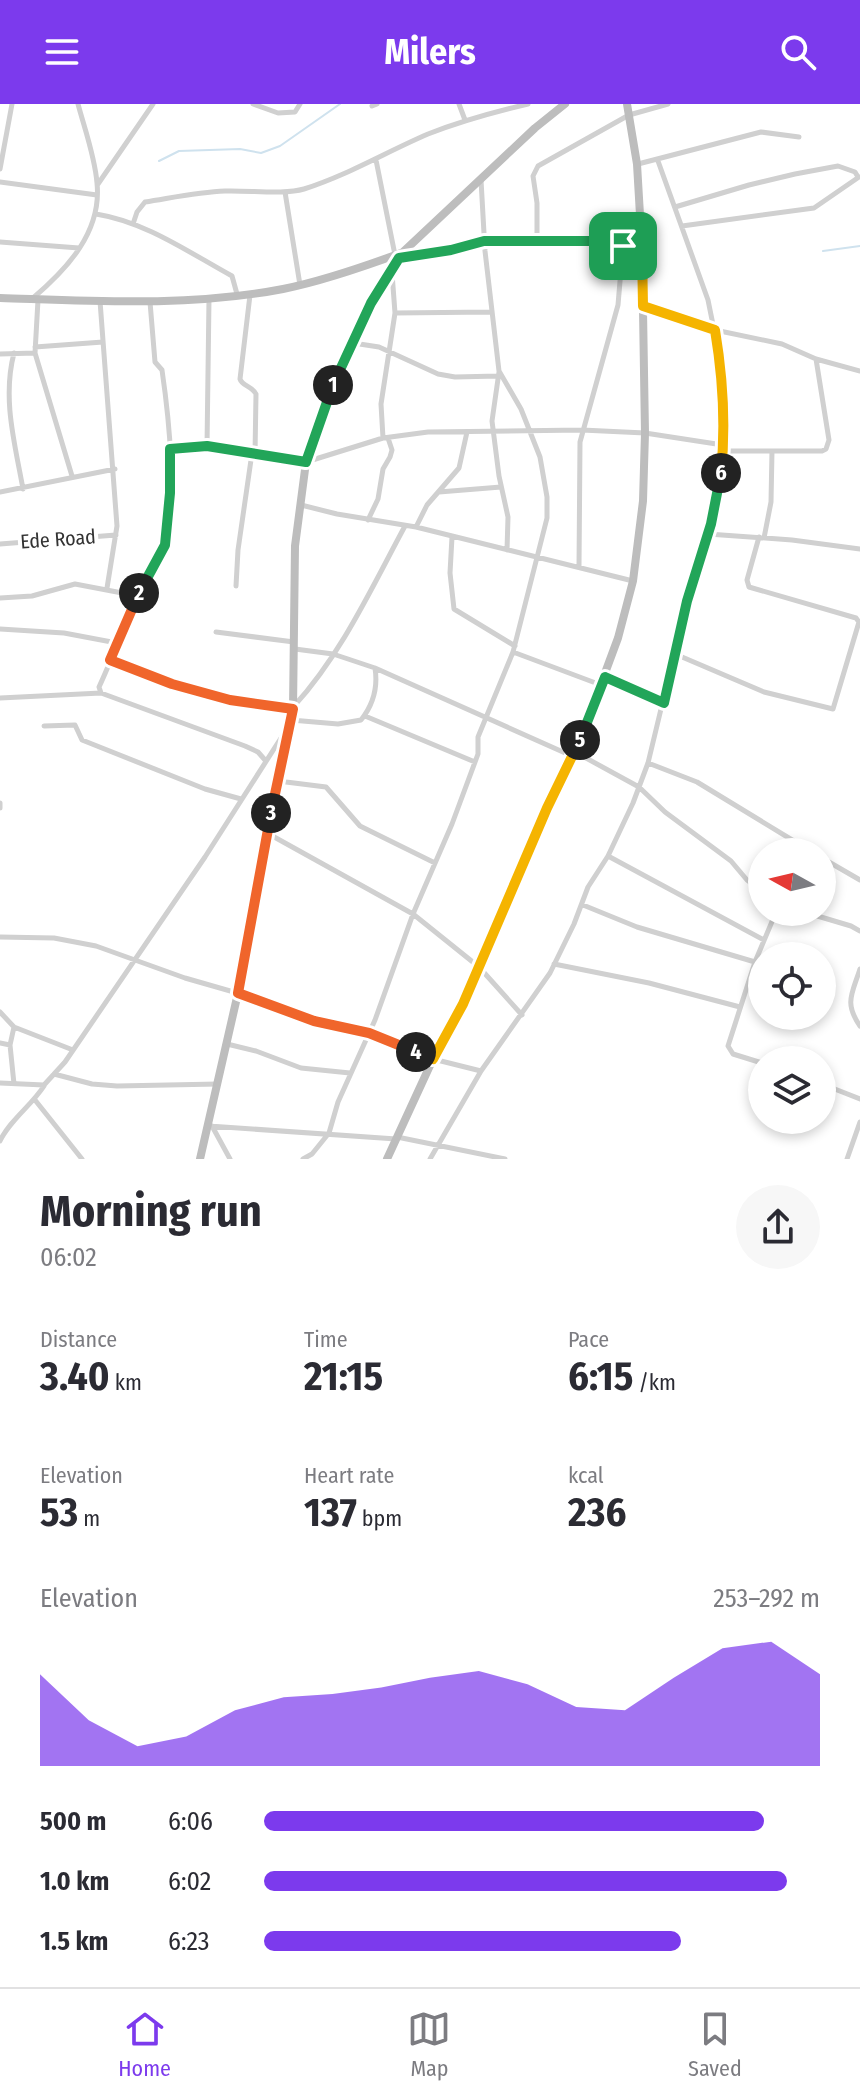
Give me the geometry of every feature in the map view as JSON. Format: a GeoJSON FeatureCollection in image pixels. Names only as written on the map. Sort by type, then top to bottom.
{"type":"FeatureCollection","features":[{"type":"Feature","properties":{"kind":"street"},"geometry":{"type":"LineString","coordinates":[[0,169],[12,104]]}},
{"type":"Feature","properties":{"kind":"street"},"geometry":{"type":"LineString","coordinates":[[72,476],[35,350],[35,299],[67,266],[90,231],[96,214],[98,185],[78,104]]}},
{"type":"Feature","properties":{"kind":"street"},"geometry":{"type":"LineString","coordinates":[[98,185],[153,104]]}},
{"type":"Feature","properties":{"kind":"street"},"geometry":{"type":"LineString","coordinates":[[253,104],[288,114],[295,112],[300,104]]}},
{"type":"Feature","properties":{"kind":"street"},"geometry":{"type":"LineString","coordinates":[[459,104],[465,120]]}},
{"type":"Feature","properties":{"kind":"street"},"geometry":{"type":"LineString","coordinates":[[133,224],[145,202],[220,191],[301,190],[465,120],[505,106],[528,104]]}},
{"type":"Feature","properties":{"kind":"street"},"geometry":{"type":"LineString","coordinates":[[200,1159],[211,1126],[291,722],[295,546],[306,462],[327,398],[351,342],[398,255],[565,104]]}},
{"type":"Feature","properties":{"kind":"street"},"geometry":{"type":"LineString","coordinates":[[387,1159],[479,967],[547,808],[574,754],[603,681],[633,581],[643,501],[645,433],[642,249],[637,164],[627,104]]}},
{"type":"Feature","properties":{"kind":"street"},"geometry":{"type":"LineString","coordinates":[[537,241],[533,176],[538,166],[629,115],[668,104]]}},
{"type":"Feature","properties":{"kind":"street"},"geometry":{"type":"LineString","coordinates":[[637,164],[761,132],[799,137]]}},
{"type":"Feature","properties":{"kind":"street"},"geometry":{"type":"LineString","coordinates":[[376,160],[398,255]]}},
{"type":"Feature","properties":{"kind":"street"},"geometry":{"type":"LineString","coordinates":[[430,1159],[481,1071],[554,964],[583,905],[588,887],[608,856],[639,787],[664,703],[694,574],[708,534],[721,471],[725,418],[723,374],[708,300],[658,161]]}},
{"type":"Feature","properties":{"kind":"street"},"geometry":{"type":"LineString","coordinates":[[675,207],[749,185],[838,166],[855,172],[859,177],[814,208],[682,226]]}},
{"type":"Feature","properties":{"kind":"street"},"geometry":{"type":"LineString","coordinates":[[481,180],[498,374],[493,432],[508,517],[507,550]]}},
{"type":"Feature","properties":{"kind":"street"},"geometry":{"type":"LineString","coordinates":[[0,182],[97,195]]}},
{"type":"Feature","properties":{"kind":"street"},"geometry":{"type":"LineString","coordinates":[[285,192],[300,285]]}},
{"type":"Feature","properties":{"kind":"street"},"geometry":{"type":"LineString","coordinates":[[96,214],[133,224],[232,276],[237,294]]}},
{"type":"Feature","properties":{"kind":"street"},"geometry":{"type":"LineString","coordinates":[[0,298],[150,302],[250,293],[300,285],[398,255],[451,250],[484,241],[593,241],[642,249]]}},
{"type":"Feature","properties":{"kind":"street"},"geometry":{"type":"LineString","coordinates":[[0,242],[79,248]]}},
{"type":"Feature","properties":{"kind":"street"},"geometry":{"type":"LineString","coordinates":[[579,567],[578,489],[582,430],[618,305],[623,246]]}},
{"type":"Feature","properties":{"kind":"street"},"geometry":{"type":"LineString","coordinates":[[368,520],[378,499],[382,475],[392,450],[386,438],[381,404],[395,313],[392,270]]}},
{"type":"Feature","properties":{"kind":"street"},"geometry":{"type":"LineString","coordinates":[[236,586],[238,550],[253,453],[256,394],[240,379],[250,293]]}},
{"type":"Feature","properties":{"kind":"street"},"geometry":{"type":"LineString","coordinates":[[207,446],[209,297]]}},
{"type":"Feature","properties":{"kind":"street"},"geometry":{"type":"LineString","coordinates":[[100,300],[115,469],[116,535],[107,588]]}},
{"type":"Feature","properties":{"kind":"street"},"geometry":{"type":"LineString","coordinates":[[101,693],[99,687],[117,643],[165,545],[170,449],[162,370],[155,362],[150,302]]}},
{"type":"Feature","properties":{"kind":"street"},"geometry":{"type":"LineString","coordinates":[[643,306],[715,330],[759,338],[860,371]]}},
{"type":"Feature","properties":{"kind":"street"},"geometry":{"type":"LineString","coordinates":[[395,313],[491,312]]}},
{"type":"Feature","properties":{"kind":"street"},"geometry":{"type":"LineString","coordinates":[[0,354],[103,342]]}},
{"type":"Feature","properties":{"kind":"street"},"geometry":{"type":"LineString","coordinates":[[351,342],[388,351],[438,374],[455,377],[498,374]]}},
{"type":"Feature","properties":{"kind":"street"},"geometry":{"type":"LineString","coordinates":[[14,353],[8,376],[8,396],[23,489]]}},
{"type":"Feature","properties":{"kind":"street"},"geometry":{"type":"LineString","coordinates":[[170,449],[207,446],[306,462],[386,438],[428,432],[582,430],[645,433],[723,448],[822,451],[828,445],[816,359]]}},
{"type":"Feature","properties":{"kind":"street"},"geometry":{"type":"LineString","coordinates":[[303,1159],[312,1154],[329,1133],[350,1073],[395,970],[413,914],[475,762],[478,737],[514,649],[547,518],[540,457],[521,409],[498,374]]}},
{"type":"Feature","properties":{"kind":"street"},"geometry":{"type":"LineString","coordinates":[[416,527],[437,492],[459,468],[467,432]]}},
{"type":"Feature","properties":{"kind":"street"},"geometry":{"type":"LineString","coordinates":[[675,654],[764,692],[833,709],[859,622],[856,618],[749,587],[747,580],[771,502],[772,451]]}},
{"type":"Feature","properties":{"kind":"street"},"geometry":{"type":"LineString","coordinates":[[0,492],[115,469]]}},
{"type":"Feature","properties":{"kind":"street"},"geometry":{"type":"LineString","coordinates":[[437,492],[501,487]]}},
{"type":"Feature","properties":{"kind":"street"},"geometry":{"type":"LineString","coordinates":[[300,505],[416,527],[633,581]]}},
{"type":"Feature","properties":{"kind":"street"},"geometry":{"type":"LineString","coordinates":[[293,708],[333,654],[405,526]]}},
{"type":"Feature","properties":{"kind":"street"},"geometry":{"type":"LineString","coordinates":[[708,534],[860,549]]}},
{"type":"Feature","properties":{"kind":"street","name":"Ede Road"},"geometry":{"type":"LineString","coordinates":[[0,544],[116,535]]}},
{"type":"Feature","properties":{"kind":"street"},"geometry":{"type":"LineString","coordinates":[[452,537],[450,573],[454,609],[514,649],[664,703]]}},
{"type":"Feature","properties":{"kind":"street"},"geometry":{"type":"LineString","coordinates":[[0,598],[32,596],[69,584],[107,588],[138,596]]}},
{"type":"Feature","properties":{"kind":"street"},"geometry":{"type":"LineString","coordinates":[[0,629],[64,633],[117,643]]}},
{"type":"Feature","properties":{"kind":"street"},"geometry":{"type":"LineString","coordinates":[[216,632],[333,654],[375,668],[574,754],[639,787],[665,812],[731,861],[748,881]]}},
{"type":"Feature","properties":{"kind":"street"},"geometry":{"type":"LineString","coordinates":[[110,660],[172,684],[230,700],[293,708]]}},
{"type":"Feature","properties":{"kind":"street"},"geometry":{"type":"LineString","coordinates":[[291,722],[352,723],[364,716],[373,698],[377,679],[375,668]]}},
{"type":"Feature","properties":{"kind":"street"},"geometry":{"type":"LineString","coordinates":[[0,698],[101,693],[245,746],[258,752],[265,760]]}},
{"type":"Feature","properties":{"kind":"street"},"geometry":{"type":"LineString","coordinates":[[364,716],[475,762]]}},
{"type":"Feature","properties":{"kind":"street"},"geometry":{"type":"LineString","coordinates":[[0,1141],[73,1050],[205,857],[291,722]]}},
{"type":"Feature","properties":{"kind":"street"},"geometry":{"type":"LineString","coordinates":[[44,726],[75,725],[82,740],[205,789],[241,799]]}},
{"type":"Feature","properties":{"kind":"street"},"geometry":{"type":"LineString","coordinates":[[648,763],[697,782],[784,838]]}},
{"type":"Feature","properties":{"kind":"street"},"geometry":{"type":"LineString","coordinates":[[278,781],[326,787],[360,826],[435,863]]}},
{"type":"Feature","properties":{"kind":"street"},"geometry":{"type":"LineString","coordinates":[[267,833],[413,914],[479,967],[522,1015]]}},
{"type":"Feature","properties":{"kind":"street"},"geometry":{"type":"LineString","coordinates":[[608,856],[764,940],[770,926]]}},
{"type":"Feature","properties":{"kind":"street"},"geometry":{"type":"LineString","coordinates":[[836,866],[860,880]]}},
{"type":"Feature","properties":{"kind":"street"},"geometry":{"type":"LineString","coordinates":[[583,905],[637,927],[748,960]]}},
{"type":"Feature","properties":{"kind":"street"},"geometry":{"type":"LineString","coordinates":[[836,922],[860,931]]}},
{"type":"Feature","properties":{"kind":"street"},"geometry":{"type":"LineString","coordinates":[[0,937],[75,941],[238,993],[314,1021],[369,1033],[433,1059],[481,1071]]}},
{"type":"Feature","properties":{"kind":"street"},"geometry":{"type":"LineString","coordinates":[[554,964],[649,983],[740,1007]]}},
{"type":"Feature","properties":{"kind":"street"},"geometry":{"type":"LineString","coordinates":[[860,969],[849,1004],[860,1026]]}},
{"type":"Feature","properties":{"kind":"street"},"geometry":{"type":"LineString","coordinates":[[748,983],[729,1038],[729,1050],[748,1059]]}},
{"type":"Feature","properties":{"kind":"street"},"geometry":{"type":"LineString","coordinates":[[0,1012],[14,1027],[73,1050]]}},
{"type":"Feature","properties":{"kind":"street"},"geometry":{"type":"LineString","coordinates":[[14,1027],[10,1045],[14,1084]]}},
{"type":"Feature","properties":{"kind":"street"},"geometry":{"type":"LineString","coordinates":[[0,1043],[10,1045]]}},
{"type":"Feature","properties":{"kind":"street"},"geometry":{"type":"LineString","coordinates":[[227,1044],[301,1068],[350,1073]]}},
{"type":"Feature","properties":{"kind":"street"},"geometry":{"type":"LineString","coordinates":[[54,1074],[92,1084],[117,1086],[219,1084]]}},
{"type":"Feature","properties":{"kind":"street"},"geometry":{"type":"LineString","coordinates":[[0,1083],[44,1085]]}},
{"type":"Feature","properties":{"kind":"street"},"geometry":{"type":"LineString","coordinates":[[836,1090],[860,1099]]}},
{"type":"Feature","properties":{"kind":"street"},"geometry":{"type":"LineString","coordinates":[[35,1100],[82,1159]]}},
{"type":"Feature","properties":{"kind":"street"},"geometry":{"type":"LineString","coordinates":[[847,1159],[860,1122]]}},
{"type":"Feature","properties":{"kind":"street"},"geometry":{"type":"LineString","coordinates":[[211,1126],[396,1138],[439,1143],[505,1159]]}},
{"type":"Feature","properties":{"kind":"street"},"geometry":{"type":"LineString","coordinates":[[211,1126],[230,1159]]}},
{"type":"Feature","properties":{"kind":"waterway"},"geometry":{"type":"LineString","coordinates":[[159,161],[179,151],[240,149],[261,153],[280,146],[340,104]]}},
{"type":"Feature","properties":{"kind":"waterway"},"geometry":{"type":"LineString","coordinates":[[823,251],[860,246]]}},
{"type":"Feature","properties":{"kind":"route"},"geometry":{"type":"LineString","coordinates":[[484,241],[593,241],[623,246],[642,249],[643,306],[715,330],[723,374],[725,418],[721,471],[711,524],[694,574],[664,703],[605,677],[573,757],[547,808],[463,1004],[433,1059],[369,1033],[314,1021],[238,993],[263,849],[293,709],[230,700],[172,684],[110,660],[165,545],[170,449],[207,446],[306,462],[327,398],[354,337],[399,258],[422,256],[484,241]]}}]}
